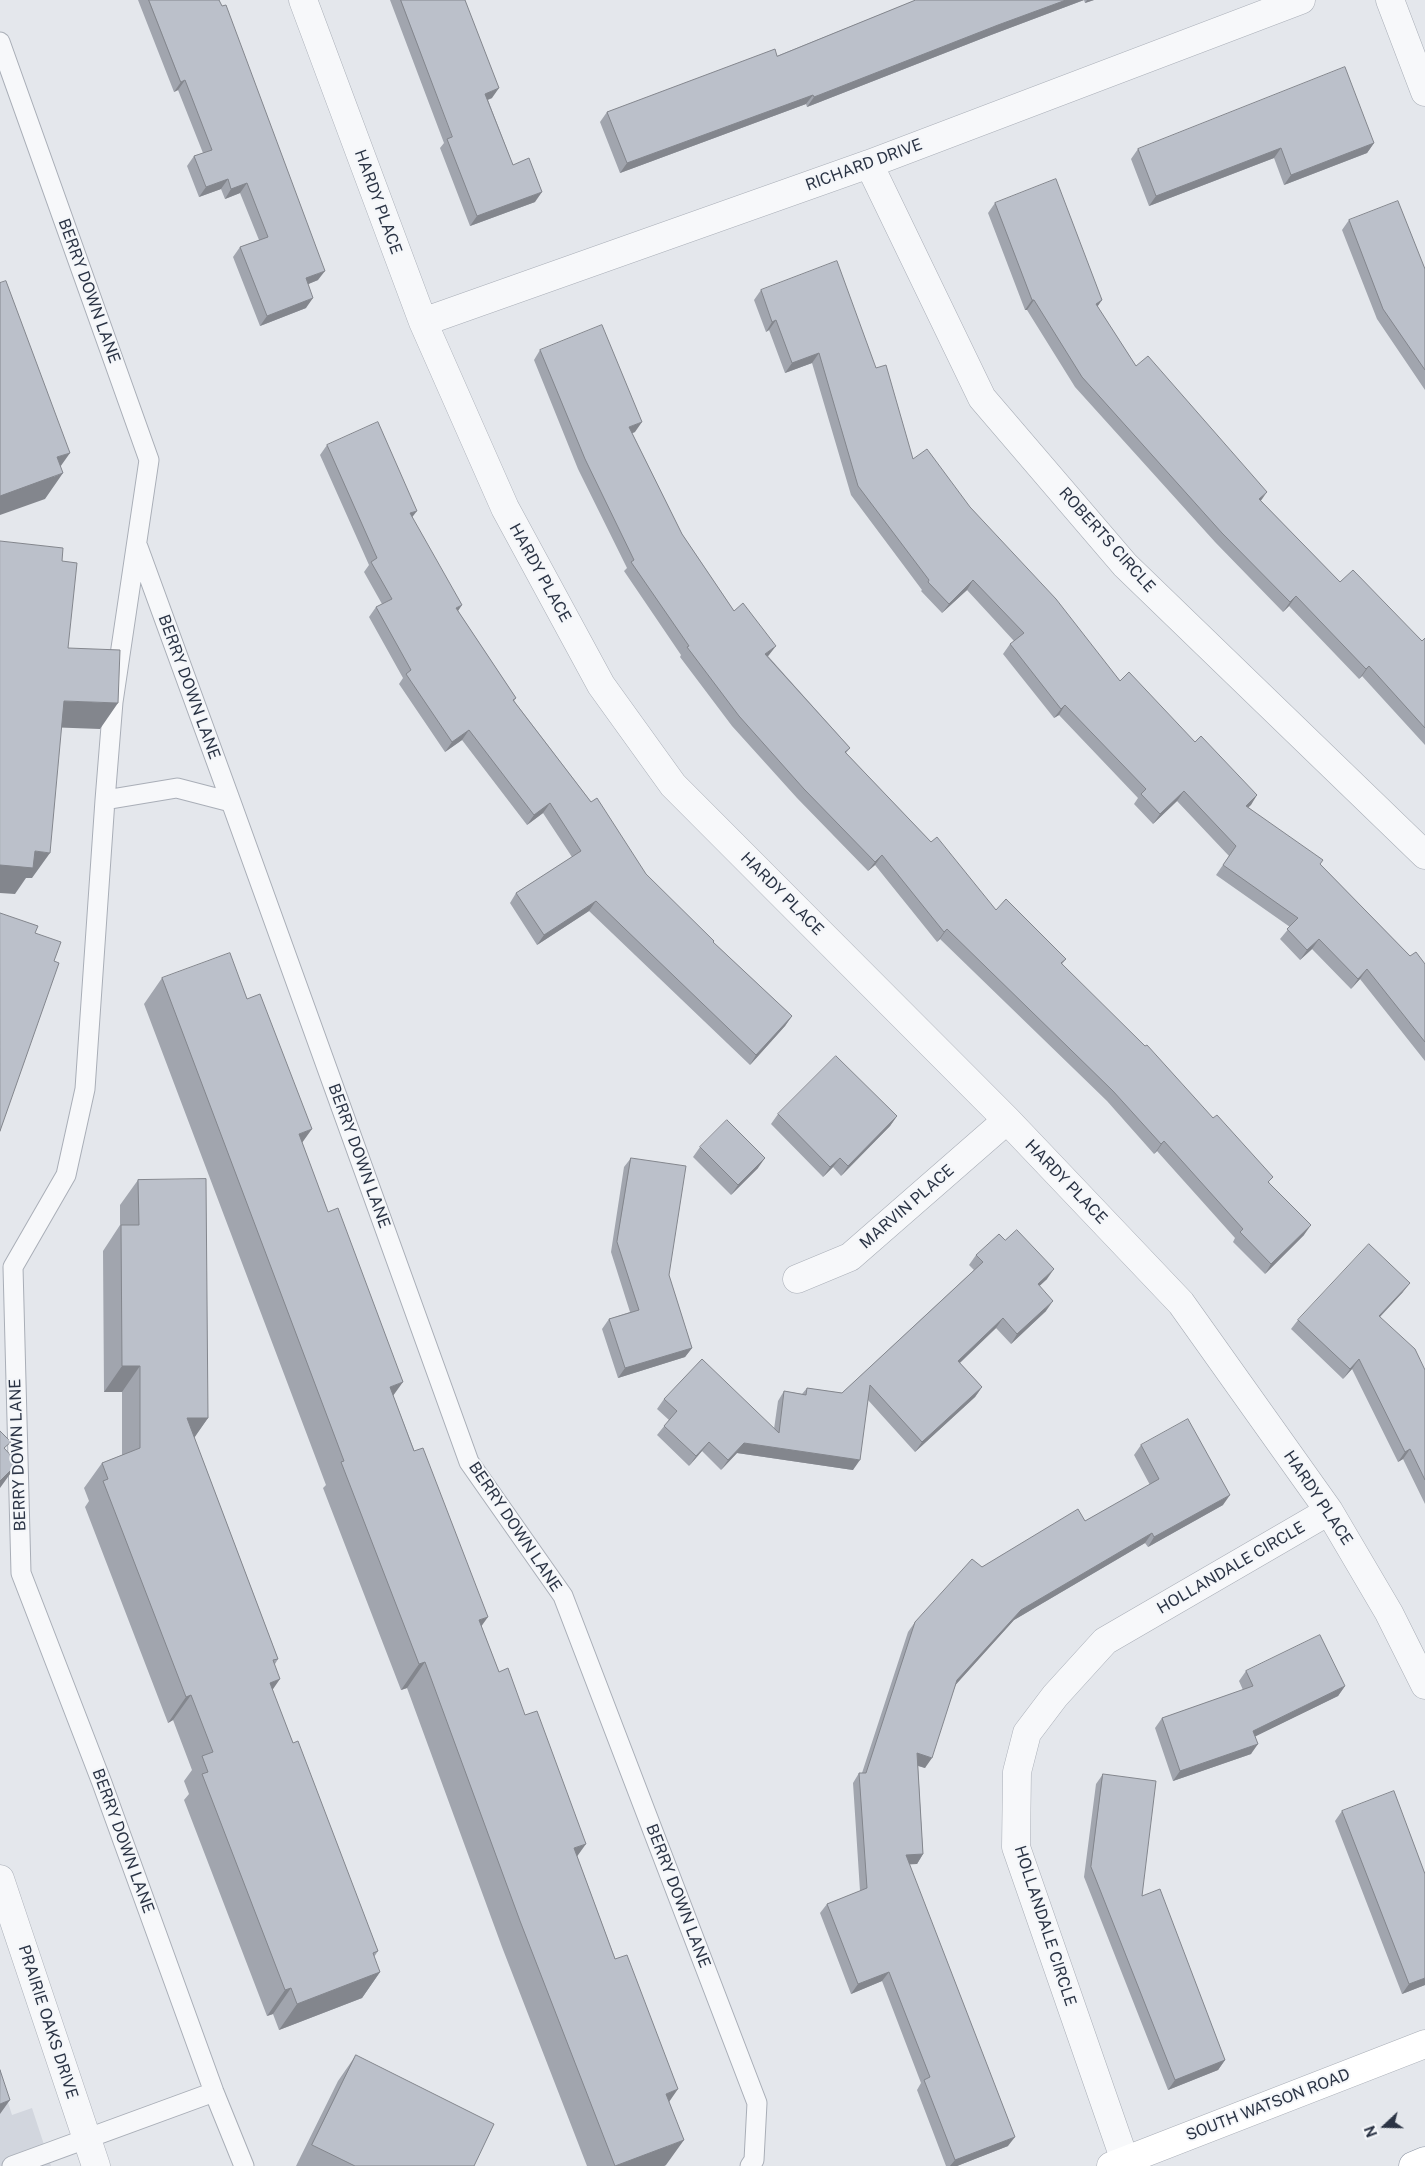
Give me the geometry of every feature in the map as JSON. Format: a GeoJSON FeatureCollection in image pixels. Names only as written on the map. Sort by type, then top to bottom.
{"type":"FeatureCollection","features":[{"type":"Feature","properties":{"kind":"main road","name":"SOUTH WATSON ROAD"},"geometry":{"type":"LineString","coordinates":[[1118,2164],[1425,2044]]}},
{"type":"Feature","properties":{"kind":"main road"},"geometry":{"type":"LineString","coordinates":[[1413,2166],[1425,2161]]}},
{"type":"Feature","properties":{"kind":"street","name":"HARDY PLACE"},"geometry":{"type":"LineString","coordinates":[[303,0],[423,322],[509,516],[601,685],[673,785],[1007,1120],[1182,1303],[1329,1511],[1389,1613],[1425,1685]]}},
{"type":"Feature","properties":{"kind":"street","name":"RICHARD DRIVE"},"geometry":{"type":"LineString","coordinates":[[423,322],[869,164],[1301,0]]}},
{"type":"Feature","properties":{"kind":"street"},"geometry":{"type":"LineString","coordinates":[[1390,0],[1425,92]]}},
{"type":"Feature","properties":{"kind":"street","name":"ROBERTS CIRCLE"},"geometry":{"type":"LineString","coordinates":[[869,164],[982,398],[1125,565],[1425,855]]}},
{"type":"Feature","properties":{"kind":"street","name":"MARVIN PLACE"},"geometry":{"type":"LineString","coordinates":[[797,1278],[850,1257],[1007,1120]]}},
{"type":"Feature","properties":{"kind":"street","name":"HOLLANDALE CIRCLE"},"geometry":{"type":"LineString","coordinates":[[1118,2164],[1016,1847],[1016,1772],[1027,1733],[1055,1696],[1105,1641],[1329,1511]]}},
{"type":"Feature","properties":{"kind":"street","name":"PRAIRIE OAKS DRIVE"},"geometry":{"type":"LineString","coordinates":[[0,1879],[96,2166]]}},
{"type":"Feature","properties":{"kind":"lane","name":"BERRY DOWN LANE"},"geometry":{"type":"LineString","coordinates":[[0,42],[149,460],[113,702],[104,800],[85,1089],[66,1175],[13,1267],[21,1573],[102,1783],[214,2092],[244,2166]]}},
{"type":"Feature","properties":{"kind":"lane","name":"BERRY DOWN LANE"},"geometry":{"type":"LineString","coordinates":[[137,544],[470,1462],[563,1596],[757,2103],[754,2160],[750,2166]]}},
{"type":"Feature","properties":{"kind":"lane"},"geometry":{"type":"LineString","coordinates":[[104,800],[177,788],[230,802]]}},
{"type":"Feature","properties":{"kind":"lane"},"geometry":{"type":"LineString","coordinates":[[0,1375],[16,1388]]}},
{"type":"Feature","properties":{"kind":"lane"},"geometry":{"type":"LineString","coordinates":[[12,2166],[214,2092]]}},
{"type":"Feature","properties":{"kind":"shaded area"},"geometry":{"type":"Polygon","coordinates":[[[0,2077],[12,2115],[32,2108],[51,2166],[0,2166],[0,2077]]]}},
{"type":"Feature","properties":{"kind":"building"},"geometry":{"type":"Polygon","coordinates":[[[149,0],[219,0],[222,6],[226,5],[325,271],[306,278],[313,298],[267,316],[240,247],[268,237],[247,183],[231,189],[228,179],[206,187],[194,156],[212,150],[185,80],[181,82],[149,0]]]}},
{"type":"Feature","properties":{"kind":"building"},"geometry":{"type":"Polygon","coordinates":[[[401,0],[465,0],[499,88],[485,94],[513,165],[529,158],[542,192],[477,216],[447,139],[452,137],[401,0]]]}},
{"type":"Feature","properties":{"kind":"building"},"geometry":{"type":"Polygon","coordinates":[[[916,0],[1066,0],[814,97],[813,95],[627,163],[607,112],[775,49],[777,56],[916,0]]]}},
{"type":"Feature","properties":{"kind":"building"},"geometry":{"type":"Polygon","coordinates":[[[1345,67],[1374,143],[1291,175],[1281,148],[1156,196],[1138,149],[1345,67]]]}},
{"type":"Feature","properties":{"kind":"building"},"geometry":{"type":"Polygon","coordinates":[[[1056,179],[1102,300],[1096,304],[1136,366],[1148,356],[1267,492],[1259,499],[1340,582],[1353,570],[1422,641],[1425,638],[1425,728],[1369,666],[1366,669],[1296,596],[1290,602],[1222,533],[1082,377],[1034,300],[1032,300],[995,203],[1056,179]]]}},
{"type":"Feature","properties":{"kind":"building"},"geometry":{"type":"Polygon","coordinates":[[[1398,201],[1425,269],[1425,370],[1383,309],[1349,220],[1398,201]]]}},
{"type":"Feature","properties":{"kind":"building"},"geometry":{"type":"Polygon","coordinates":[[[837,261],[876,368],[886,365],[913,459],[927,449],[970,507],[1056,599],[1120,681],[1129,672],[1195,742],[1201,736],[1257,795],[1246,806],[1323,860],[1320,864],[1410,956],[1416,952],[1425,964],[1425,1042],[1367,969],[1358,979],[1319,939],[1307,950],[1287,929],[1298,918],[1223,865],[1236,846],[1184,791],[1160,814],[1141,794],[1146,789],[1065,705],[1061,709],[1010,644],[1024,633],[973,580],[949,604],[928,582],[929,580],[858,486],[819,353],[792,363],[776,320],[772,322],[761,290],[837,261]]]}},
{"type":"Feature","properties":{"kind":"building"},"geometry":{"type":"Polygon","coordinates":[[[6,281],[70,453],[57,457],[63,473],[0,496],[0,283],[6,281]]]}},
{"type":"Feature","properties":{"kind":"building"},"geometry":{"type":"Polygon","coordinates":[[[602,325],[642,422],[629,427],[682,534],[734,611],[743,603],[776,646],[765,654],[850,748],[845,752],[931,842],[937,837],[996,910],[1006,899],[1066,959],[1061,963],[1145,1046],[1147,1045],[1213,1118],[1217,1115],[1273,1177],[1268,1182],[1311,1225],[1271,1264],[1240,1232],[1243,1229],[1164,1141],[1161,1144],[1113,1091],[947,929],[944,932],[882,855],[875,862],[804,789],[739,716],[687,647],[689,646],[631,562],[634,560],[585,459],[540,350],[602,325]]]}},
{"type":"Feature","properties":{"kind":"building"},"geometry":{"type":"Polygon","coordinates":[[[378,422],[417,511],[410,513],[462,605],[456,608],[516,698],[513,700],[591,802],[597,798],[646,874],[713,942],[792,1016],[756,1055],[596,901],[544,935],[516,893],[581,851],[550,803],[534,815],[469,730],[452,742],[406,674],[411,670],[376,607],[392,599],[371,562],[377,558],[327,445],[378,422]]]}},
{"type":"Feature","properties":{"kind":"building"},"geometry":{"type":"Polygon","coordinates":[[[0,541],[63,548],[62,561],[77,563],[68,648],[120,650],[118,703],[64,701],[50,853],[35,851],[33,868],[0,865],[0,541]]]}},
{"type":"Feature","properties":{"kind":"building"},"geometry":{"type":"Polygon","coordinates":[[[0,913],[38,926],[35,933],[61,942],[54,961],[59,963],[0,1131],[0,913]]]}},
{"type":"Feature","properties":{"kind":"building"},"geometry":{"type":"Polygon","coordinates":[[[230,953],[247,999],[260,994],[312,1129],[299,1134],[328,1212],[338,1208],[403,1382],[390,1387],[414,1451],[423,1448],[488,1617],[479,1620],[499,1672],[508,1668],[525,1715],[537,1711],[586,1844],[574,1848],[615,1959],[627,1955],[678,2089],[666,2094],[684,2140],[615,2166],[520,1921],[425,1662],[419,1664],[341,1462],[344,1461],[162,978],[230,953]]]}},
{"type":"Feature","properties":{"kind":"building"},"geometry":{"type":"Polygon","coordinates":[[[836,1056],[897,1116],[848,1166],[840,1158],[830,1167],[778,1114],[836,1056]]]}},
{"type":"Feature","properties":{"kind":"building"},"geometry":{"type":"Polygon","coordinates":[[[727,1120],[765,1158],[738,1185],[700,1147],[727,1120]]]}},
{"type":"Feature","properties":{"kind":"building"},"geometry":{"type":"Polygon","coordinates":[[[631,1158],[686,1166],[669,1275],[692,1348],[625,1368],[609,1319],[639,1310],[617,1242],[631,1158]]]}},
{"type":"Feature","properties":{"kind":"building"},"geometry":{"type":"Polygon","coordinates":[[[206,1179],[208,1418],[187,1418],[278,1659],[273,1660],[280,1679],[270,1683],[293,1743],[298,1741],[378,1951],[373,1953],[380,1972],[297,2004],[291,1988],[285,1990],[202,1774],[208,1772],[202,1756],[213,1752],[191,1695],[186,1697],[103,1481],[108,1479],[102,1463],[140,1448],[140,1366],[122,1366],[121,1225],[139,1225],[138,1180],[206,1179]]]}},
{"type":"Feature","properties":{"kind":"building"},"geometry":{"type":"Polygon","coordinates":[[[1017,1230],[1054,1269],[1038,1284],[1053,1301],[1017,1334],[1003,1318],[958,1361],[982,1387],[922,1442],[870,1385],[860,1460],[744,1443],[728,1460],[709,1442],[696,1456],[664,1426],[677,1411],[664,1399],[702,1359],[779,1433],[784,1391],[806,1395],[807,1388],[842,1393],[983,1262],[976,1255],[999,1234],[1005,1240],[1017,1230]]]}},
{"type":"Feature","properties":{"kind":"building"},"geometry":{"type":"Polygon","coordinates":[[[1369,1244],[1410,1283],[1379,1316],[1415,1349],[1425,1370],[1425,1480],[1410,1449],[1405,1452],[1359,1359],[1350,1369],[1298,1320],[1369,1244]]]}},
{"type":"Feature","properties":{"kind":"building"},"geometry":{"type":"Polygon","coordinates":[[[1188,1419],[1230,1495],[1154,1537],[1152,1533],[1021,1610],[957,1680],[932,1758],[917,1753],[923,1854],[906,1855],[1015,2137],[955,2160],[924,2080],[930,2077],[889,1972],[858,1984],[827,1904],[867,1888],[859,1773],[866,1773],[915,1622],[972,1559],[982,1567],[1078,1509],[1085,1521],[1159,1479],[1141,1445],[1188,1419]]]}},
{"type":"Feature","properties":{"kind":"building"},"geometry":{"type":"Polygon","coordinates":[[[0,1431],[11,1442],[4,1448],[18,1463],[0,1481],[0,1431]]]}},
{"type":"Feature","properties":{"kind":"building"},"geometry":{"type":"Polygon","coordinates":[[[1320,1635],[1345,1686],[1253,1731],[1258,1744],[1180,1771],[1162,1718],[1253,1686],[1246,1671],[1320,1635]]]}},
{"type":"Feature","properties":{"kind":"building"},"geometry":{"type":"Polygon","coordinates":[[[1103,1774],[1156,1781],[1142,1896],[1160,1889],[1225,2060],[1175,2080],[1091,1867],[1103,1774]]]}},
{"type":"Feature","properties":{"kind":"building"},"geometry":{"type":"Polygon","coordinates":[[[1394,1791],[1425,1874],[1425,1978],[1409,1984],[1342,1811],[1394,1791]]]}},
{"type":"Feature","properties":{"kind":"building"},"geometry":{"type":"Polygon","coordinates":[[[356,2055],[494,2124],[474,2166],[355,2166],[312,2145],[356,2055]]]}},
{"type":"Feature","properties":{"kind":"building"},"geometry":{"type":"Polygon","coordinates":[[[0,2070],[10,2100],[0,2104],[0,2070]]]}}]}
